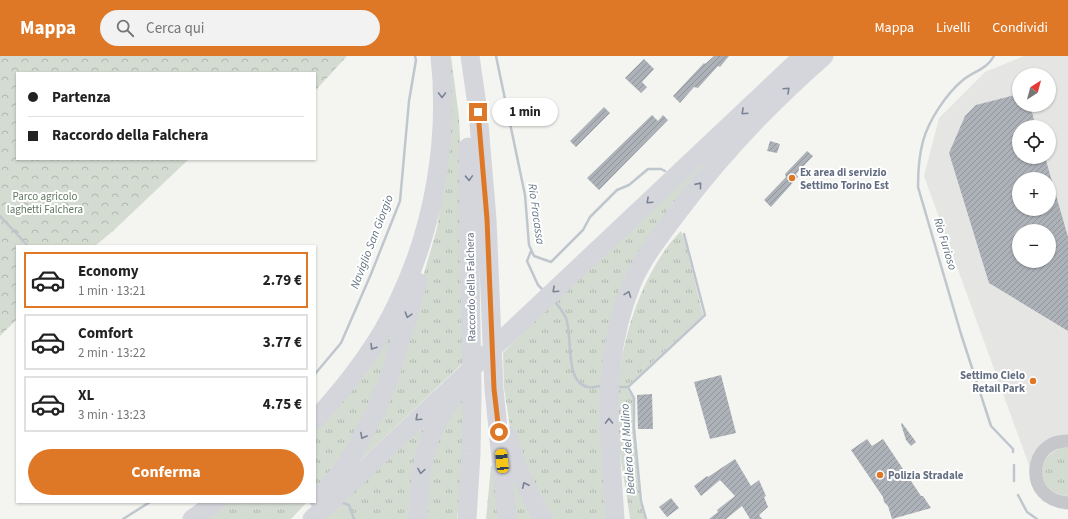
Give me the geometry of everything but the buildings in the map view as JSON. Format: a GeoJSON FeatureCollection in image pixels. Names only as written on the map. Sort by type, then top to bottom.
{"type":"FeatureCollection","features":[{"type":"Feature","properties":{"kind":"highway"},"geometry":{"type":"LineString","coordinates":[[316,501],[340,473],[354,452],[374,414],[388,381],[428,247],[442,132],[442,80],[440,56]]}},
{"type":"Feature","properties":{"kind":"highway","name":"Raccordo della Falchera"},"geometry":{"type":"LineString","coordinates":[[458,56],[465,106],[486,334]]}},
{"type":"Feature","properties":{"kind":"highway","name":"Raccordo della Falchera"},"geometry":{"type":"LineString","coordinates":[[467,519],[471,461],[472,392],[486,334],[490,300],[487,219],[478,112],[470,56]]}},
{"type":"Feature","properties":{"kind":"highway"},"geometry":{"type":"LineString","coordinates":[[312,519],[803,56]]}},
{"type":"Feature","properties":{"kind":"highway"},"geometry":{"type":"LineString","coordinates":[[615,519],[609,408],[611,368],[622,313],[632,283],[661,235],[712,169],[776,100],[824,56]]}},
{"type":"Feature","properties":{"kind":"highway"},"geometry":{"type":"LineString","coordinates":[[316,419],[356,371],[372,349],[397,305],[415,263],[422,241],[430,213],[436,181]]}},
{"type":"Feature","properties":{"kind":"highway"},"geometry":{"type":"LineString","coordinates":[[418,519],[421,470],[428,443],[437,422],[445,408],[465,382],[528,315]]}},
{"type":"Feature","properties":{"kind":"highway"},"geometry":{"type":"LineString","coordinates":[[486,334],[493,372],[507,519]]}},
{"type":"Feature","properties":{"kind":"highway"},"geometry":{"type":"LineString","coordinates":[[479,519],[483,464],[493,372]]}},
{"type":"Feature","properties":{"kind":"highway"},"geometry":{"type":"LineString","coordinates":[[493,372],[501,388],[504,417],[513,455],[526,488],[543,519]]}},
{"type":"Feature","properties":{"kind":"highway"},"geometry":{"type":"LineString","coordinates":[[611,460],[622,503],[624,519]]}},
{"type":"Feature","properties":{"kind":"highway"},"geometry":{"type":"LineString","coordinates":[[192,519],[215,503]]}},
{"type":"Feature","properties":{"kind":"highway"},"geometry":{"type":"LineString","coordinates":[[298,519],[314,503]]}},
{"type":"Feature","properties":{"kind":"street"},"geometry":{"type":"LineString","coordinates":[[1068,441],[1054,443],[1047,448],[1040,455],[1036,468],[1037,483],[1042,491],[1054,500],[1068,503]]}},
{"type":"Feature","properties":{"kind":"shaded area","name":"Settimo Cielo Retail Park"},"geometry":{"type":"Polygon","coordinates":[[[1024,56],[1068,56],[1068,508],[1042,501],[924,176],[939,118],[985,72],[1024,56]]]}},
{"type":"Feature","properties":{"kind":"green space","name":"Parco agricolo laghetti Falchera"},"geometry":{"type":"Polygon","coordinates":[[[0,56],[347,56],[316,90],[316,72],[16,72],[16,160],[188,160],[96,245],[16,245],[16,320],[0,336],[0,56]]]}},
{"type":"Feature","properties":{"kind":"green space"},"geometry":{"type":"Polygon","coordinates":[[[448,56],[451,56],[459,117],[465,361],[348,472],[417,298],[437,228],[447,155],[448,56]]]}},
{"type":"Feature","properties":{"kind":"green space"},"geometry":{"type":"Polygon","coordinates":[[[756,107],[624,286],[609,519],[549,519],[511,434],[504,388],[503,353],[562,292],[756,107]]]}},
{"type":"Feature","properties":{"kind":"green space"},"geometry":{"type":"Polygon","coordinates":[[[681,231],[703,315],[627,386],[633,398],[640,501],[645,519],[630,519],[617,427],[620,366],[629,327],[643,289],[659,258],[681,231]]]}},
{"type":"Feature","properties":{"kind":"green space"},"geometry":{"type":"Polygon","coordinates":[[[404,308],[363,427],[316,492],[316,427],[404,308]]]}},
{"type":"Feature","properties":{"kind":"green space"},"geometry":{"type":"Polygon","coordinates":[[[465,390],[461,489],[457,519],[422,519],[431,448],[465,390]]]}},
{"type":"Feature","properties":{"kind":"green space"},"geometry":{"type":"Polygon","coordinates":[[[435,412],[412,519],[321,519],[435,412]]]}},
{"type":"Feature","properties":{"kind":"green space"},"geometry":{"type":"Polygon","coordinates":[[[1061,448],[1068,448],[1068,496],[1058,494],[1050,489],[1045,483],[1042,475],[1046,460],[1052,453],[1061,448]]]}},
{"type":"Feature","properties":{"kind":"green space"},"geometry":{"type":"Polygon","coordinates":[[[494,465],[501,519],[486,519],[491,466],[494,465]]]}},
{"type":"Feature","properties":{"kind":"green space"},"geometry":{"type":"Polygon","coordinates":[[[511,466],[538,519],[515,519],[511,466]]]}},
{"type":"Feature","properties":{"kind":"green space"},"geometry":{"type":"Polygon","coordinates":[[[224,503],[306,503],[291,519],[201,519],[224,503]]]}},
{"type":"Feature","properties":{"kind":"waterway","name":"Naviglio San Giorgio"},"geometry":{"type":"LineString","coordinates":[[316,373],[341,343],[371,274],[400,201],[409,101],[416,60],[415,56]]}},
{"type":"Feature","properties":{"kind":"waterway","name":"Rio Fracassa"},"geometry":{"type":"LineString","coordinates":[[496,56],[525,195],[529,245],[534,256],[551,262],[583,230],[590,217],[617,190],[629,185],[648,169],[661,169],[665,171]]}},
{"type":"Feature","properties":{"kind":"waterway","name":"Rio Furioso"},"geometry":{"type":"LineString","coordinates":[[994,56],[988,64],[967,77],[950,92],[934,116],[923,141],[919,164],[918,187],[961,334],[991,426],[1013,449],[1013,452]]}},
{"type":"Feature","properties":{"kind":"waterway"},"geometry":{"type":"LineString","coordinates":[[0,216],[27,245]]}},
{"type":"Feature","properties":{"kind":"waterway","name":"Rio Fracassa"},"geometry":{"type":"LineString","coordinates":[[628,387],[705,315],[684,234]]}},
{"type":"Feature","properties":{"kind":"waterway","name":"Bealera del Mulino"},"geometry":{"type":"LineString","coordinates":[[531,251],[527,261],[538,285],[543,290]]}},
{"type":"Feature","properties":{"kind":"waterway","name":"Bealera del Mulino"},"geometry":{"type":"LineString","coordinates":[[553,300],[566,318],[572,368],[575,377],[580,384],[588,387],[600,386]]}},
{"type":"Feature","properties":{"kind":"waterway","name":"Bealera del Mulino"},"geometry":{"type":"LineString","coordinates":[[619,387],[628,387],[634,398],[634,428],[641,501],[646,519]]}},
{"type":"Feature","properties":{"kind":"waterway","name":"Rio Furioso"},"geometry":{"type":"LineString","coordinates":[[1014,465],[1014,481]]}},
{"type":"Feature","properties":{"kind":"waterway","name":"Rio Furioso"},"geometry":{"type":"LineString","coordinates":[[1018,495],[1027,512],[1037,519]]}},
{"type":"Feature","properties":{"kind":"waterway"},"geometry":{"type":"LineString","coordinates":[[340,502],[349,505],[354,519]]}},
{"type":"Feature","properties":{"kind":"waterway","name":"Naviglio San Giorgio"},"geometry":{"type":"LineString","coordinates":[[123,519],[148,503]]}},
{"type":"Feature","properties":{"kind":"place","name":"Ex area di servizio Settimo Torino Est"},"geometry":{"type":"Point","coordinates":[792,178]}},
{"type":"Feature","properties":{"kind":"place","name":"Settimo Cielo Retail Park"},"geometry":{"type":"Point","coordinates":[1033,381]}},
{"type":"Feature","properties":{"kind":"place","name":"Polizia Stradale"},"geometry":{"type":"Point","coordinates":[880,475]}},
{"type":"Feature","properties":{"kind":"route"},"geometry":{"type":"LineString","coordinates":[[478,112],[487,219],[494,389],[499,432]]}}]}
